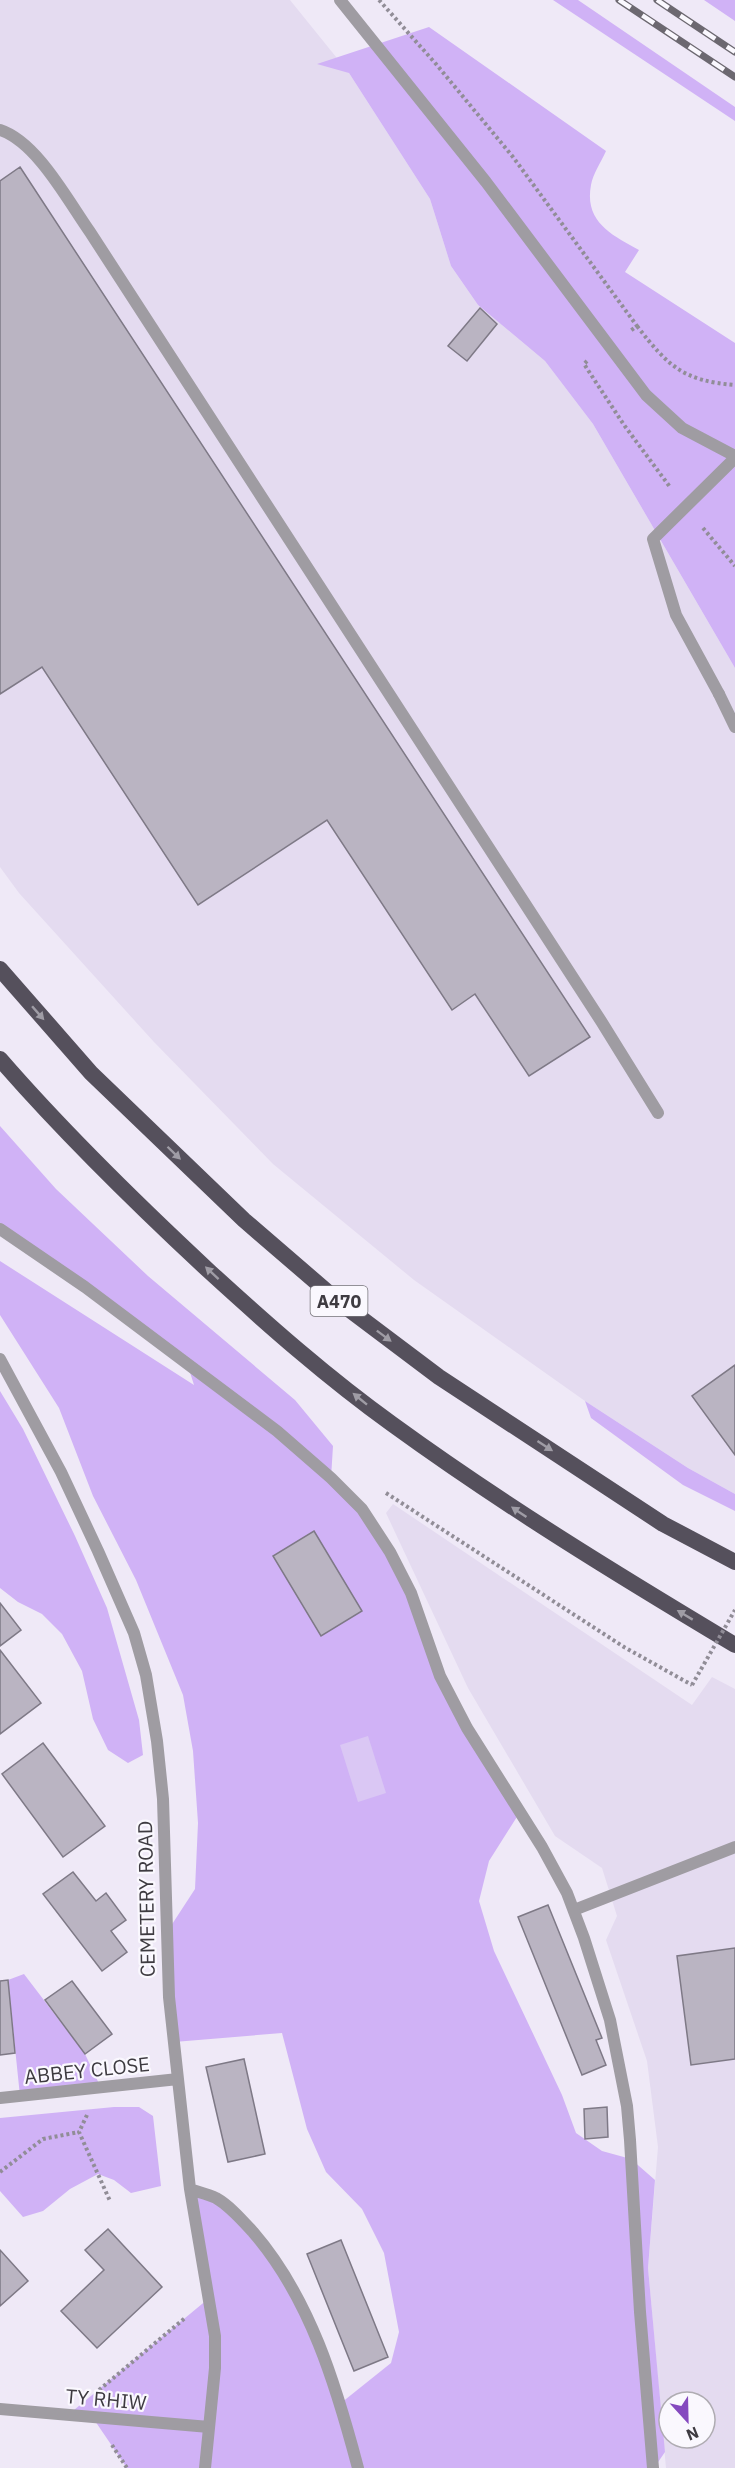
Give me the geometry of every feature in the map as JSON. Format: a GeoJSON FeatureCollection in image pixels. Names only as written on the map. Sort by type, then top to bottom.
{"type":"FeatureCollection","features":[{"type":"Feature","properties":{"kind":"highway","name":"A470"},"geometry":{"type":"LineString","coordinates":[[0,969],[91,1073],[244,1220],[338,1300],[449,1384],[663,1524],[735,1562]]}},
{"type":"Feature","properties":{"kind":"highway"},"geometry":{"type":"LineString","coordinates":[[0,1059],[150,1216],[269,1326],[381,1416],[524,1516],[735,1645]]}},
{"type":"Feature","properties":{"kind":"street"},"geometry":{"type":"LineString","coordinates":[[340,0],[486,182],[646,395],[682,428],[735,457],[653,539],[676,615],[735,727]]}},
{"type":"Feature","properties":{"kind":"street"},"geometry":{"type":"LineString","coordinates":[[0,130],[10,133],[36,156],[90,232],[595,1011],[658,1113]]}},
{"type":"Feature","properties":{"kind":"street"},"geometry":{"type":"LineString","coordinates":[[0,1229],[85,1287],[278,1431],[362,1509],[390,1552],[411,1593],[440,1676],[467,1728],[542,1847],[567,1893],[610,2020],[627,2106],[653,2468]]}},
{"type":"Feature","properties":{"kind":"street","name":"CEMETERY ROAD"},"geometry":{"type":"LineString","coordinates":[[0,1359],[61,1472],[98,1551],[134,1633],[146,1675],[157,1741],[163,1799],[168,1986],[190,2189],[214,2337],[215,2368],[205,2468]]}},
{"type":"Feature","properties":{"kind":"street"},"geometry":{"type":"LineString","coordinates":[[574,1910],[735,1847]]}},
{"type":"Feature","properties":{"kind":"street","name":"ABBEY CLOSE"},"geometry":{"type":"LineString","coordinates":[[0,2098],[178,2079]]}},
{"type":"Feature","properties":{"kind":"street"},"geometry":{"type":"LineString","coordinates":[[190,2189],[216,2198],[240,2217],[267,2248],[288,2281],[316,2338],[341,2404],[358,2468]]}},
{"type":"Feature","properties":{"kind":"street","name":"TY RHIW"},"geometry":{"type":"LineString","coordinates":[[0,2409],[209,2427]]}},
{"type":"Feature","properties":{"kind":"path"},"geometry":{"type":"LineString","coordinates":[[637,326],[658,352],[681,373],[717,384],[735,386]]}},
{"type":"Feature","properties":{"kind":"path"},"geometry":{"type":"LineString","coordinates":[[584,364],[624,425],[685,507],[735,566]]}},
{"type":"Feature","properties":{"kind":"path"},"geometry":{"type":"LineString","coordinates":[[384,1492],[624,1647],[692,1684],[735,1610]]}},
{"type":"Feature","properties":{"kind":"path"},"geometry":{"type":"LineString","coordinates":[[79,2132],[101,2088]]}},
{"type":"Feature","properties":{"kind":"path"},"geometry":{"type":"LineString","coordinates":[[0,2172],[43,2139],[79,2132]]}},
{"type":"Feature","properties":{"kind":"path"},"geometry":{"type":"LineString","coordinates":[[79,2132],[110,2201]]}},
{"type":"Feature","properties":{"kind":"path"},"geometry":{"type":"LineString","coordinates":[[68,2415],[208,2299]]}},
{"type":"Feature","properties":{"kind":"shaded area"},"geometry":{"type":"Polygon","coordinates":[[[0,0],[290,0],[349,73],[430,199],[451,266],[478,305],[545,361],[593,424],[735,668],[735,1494],[688,1468],[585,1401],[414,1280],[273,1164],[154,1042],[19,893],[0,867],[0,0]]]}},
{"type":"Feature","properties":{"kind":"shaded area"},"geometry":{"type":"Polygon","coordinates":[[[553,0],[578,0],[735,107],[735,121],[553,0]]]}},
{"type":"Feature","properties":{"kind":"shaded area"},"geometry":{"type":"Polygon","coordinates":[[[704,0],[735,0],[735,21],[704,0]]]}},
{"type":"Feature","properties":{"kind":"shaded area"},"geometry":{"type":"Polygon","coordinates":[[[429,27],[606,151],[595,172],[590,198],[592,209],[602,226],[639,250],[625,272],[735,343],[735,668],[593,424],[545,361],[478,305],[451,266],[430,199],[349,73],[317,64],[429,27]]]}},
{"type":"Feature","properties":{"kind":"shaded area"},"geometry":{"type":"Polygon","coordinates":[[[0,1126],[56,1189],[148,1276],[295,1400],[333,1446],[331,1478],[390,1552],[440,1676],[520,1812],[489,1861],[479,1901],[494,1951],[562,2095],[576,2133],[602,2151],[631,2159],[655,2180],[648,2268],[659,2390],[657,2390],[657,2450],[665,2450],[665,2452],[654,2468],[127,2468],[93,2418],[68,2415],[208,2299],[190,2189],[216,2198],[288,2281],[341,2403],[391,2363],[399,2332],[384,2253],[362,2209],[326,2172],[307,2129],[282,2033],[174,2042],[165,1935],[195,1889],[198,1823],[193,1751],[183,1695],[136,1580],[93,1496],[59,1408],[0,1315],[0,1261],[194,1385],[188,1366],[0,1229],[0,1126]]]}},
{"type":"Feature","properties":{"kind":"shaded area"},"geometry":{"type":"Polygon","coordinates":[[[0,1391],[23,1429],[107,1608],[139,1720],[143,1755],[128,1763],[108,1750],[93,1719],[82,1671],[62,1634],[42,1614],[18,1602],[0,1588],[0,1391]]]}},
{"type":"Feature","properties":{"kind":"shaded area"},"geometry":{"type":"Polygon","coordinates":[[[585,1401],[688,1468],[735,1494],[735,1511],[683,1485],[591,1418],[585,1401]]]}},
{"type":"Feature","properties":{"kind":"shaded area"},"geometry":{"type":"Polygon","coordinates":[[[393,1504],[692,1705],[712,1677],[735,1689],[735,2468],[666,2468],[664,2450],[717,2450],[717,2390],[659,2390],[648,2268],[658,2147],[647,2061],[606,1940],[617,1916],[602,1868],[555,1836],[468,1688],[386,1513],[393,1504]]]}},
{"type":"Feature","properties":{"kind":"shaded area"},"geometry":{"type":"Polygon","coordinates":[[[368,1736],[386,1793],[358,1802],[340,1745],[368,1736]]]}},
{"type":"Feature","properties":{"kind":"shaded area"},"geometry":{"type":"Polygon","coordinates":[[[24,1974],[85,2054],[101,2088],[20,2096],[8,1980],[24,1974]]]}},
{"type":"Feature","properties":{"kind":"shaded area"},"geometry":{"type":"Polygon","coordinates":[[[114,2107],[139,2107],[153,2116],[161,2186],[131,2193],[114,2180],[98,2174],[70,2189],[43,2211],[23,2217],[0,2191],[0,2118],[114,2107]]]}},
{"type":"Feature","properties":{"kind":"building"},"geometry":{"type":"Polygon","coordinates":[[[20,167],[590,1037],[529,1076],[475,994],[452,1010],[327,820],[198,905],[42,667],[0,694],[0,181],[20,167]]]}},
{"type":"Feature","properties":{"kind":"building"},"geometry":{"type":"Polygon","coordinates":[[[480,308],[497,324],[467,361],[448,346],[480,308]]]}},
{"type":"Feature","properties":{"kind":"building"},"geometry":{"type":"Polygon","coordinates":[[[735,1365],[735,1455],[692,1396],[735,1365]]]}},
{"type":"Feature","properties":{"kind":"building"},"geometry":{"type":"Polygon","coordinates":[[[314,1531],[362,1611],[321,1636],[273,1556],[314,1531]]]}},
{"type":"Feature","properties":{"kind":"building"},"geometry":{"type":"Polygon","coordinates":[[[0,1603],[21,1630],[0,1646],[0,1603]]]}},
{"type":"Feature","properties":{"kind":"building"},"geometry":{"type":"Polygon","coordinates":[[[0,1650],[41,1703],[0,1734],[0,1650]]]}},
{"type":"Feature","properties":{"kind":"building"},"geometry":{"type":"Polygon","coordinates":[[[43,1743],[105,1826],[63,1857],[2,1774],[43,1743]]]}},
{"type":"Feature","properties":{"kind":"building"},"geometry":{"type":"Polygon","coordinates":[[[73,1872],[96,1901],[106,1893],[126,1920],[111,1931],[127,1952],[102,1971],[43,1894],[73,1872]]]}},
{"type":"Feature","properties":{"kind":"building"},"geometry":{"type":"Polygon","coordinates":[[[548,1905],[602,2038],[596,2040],[606,2065],[582,2075],[518,1917],[548,1905]]]}},
{"type":"Feature","properties":{"kind":"building"},"geometry":{"type":"Polygon","coordinates":[[[735,1948],[735,2059],[691,2065],[677,1956],[735,1948]]]}},
{"type":"Feature","properties":{"kind":"building"},"geometry":{"type":"Polygon","coordinates":[[[8,1980],[15,2053],[0,2055],[0,1981],[8,1980]]]}},
{"type":"Feature","properties":{"kind":"building"},"geometry":{"type":"Polygon","coordinates":[[[72,1981],[112,2034],[85,2054],[45,2000],[72,1981]]]}},
{"type":"Feature","properties":{"kind":"building"},"geometry":{"type":"Polygon","coordinates":[[[244,2059],[265,2154],[228,2162],[206,2067],[244,2059]]]}},
{"type":"Feature","properties":{"kind":"building"},"geometry":{"type":"Polygon","coordinates":[[[607,2107],[608,2137],[585,2139],[584,2109],[607,2107]]]}},
{"type":"Feature","properties":{"kind":"building"},"geometry":{"type":"Polygon","coordinates":[[[108,2229],[162,2287],[97,2348],[61,2311],[104,2270],[85,2250],[108,2229]]]}},
{"type":"Feature","properties":{"kind":"building"},"geometry":{"type":"Polygon","coordinates":[[[341,2240],[388,2357],[354,2371],[307,2254],[341,2240]]]}},
{"type":"Feature","properties":{"kind":"building"},"geometry":{"type":"Polygon","coordinates":[[[0,2250],[28,2281],[0,2306],[0,2250]]]}},
{"type":"Feature","properties":{"kind":"railway"},"geometry":{"type":"LineString","coordinates":[[619,0],[735,77]]}},
{"type":"Feature","properties":{"kind":"railway"},"geometry":{"type":"LineString","coordinates":[[657,0],[735,52]]}}]}
